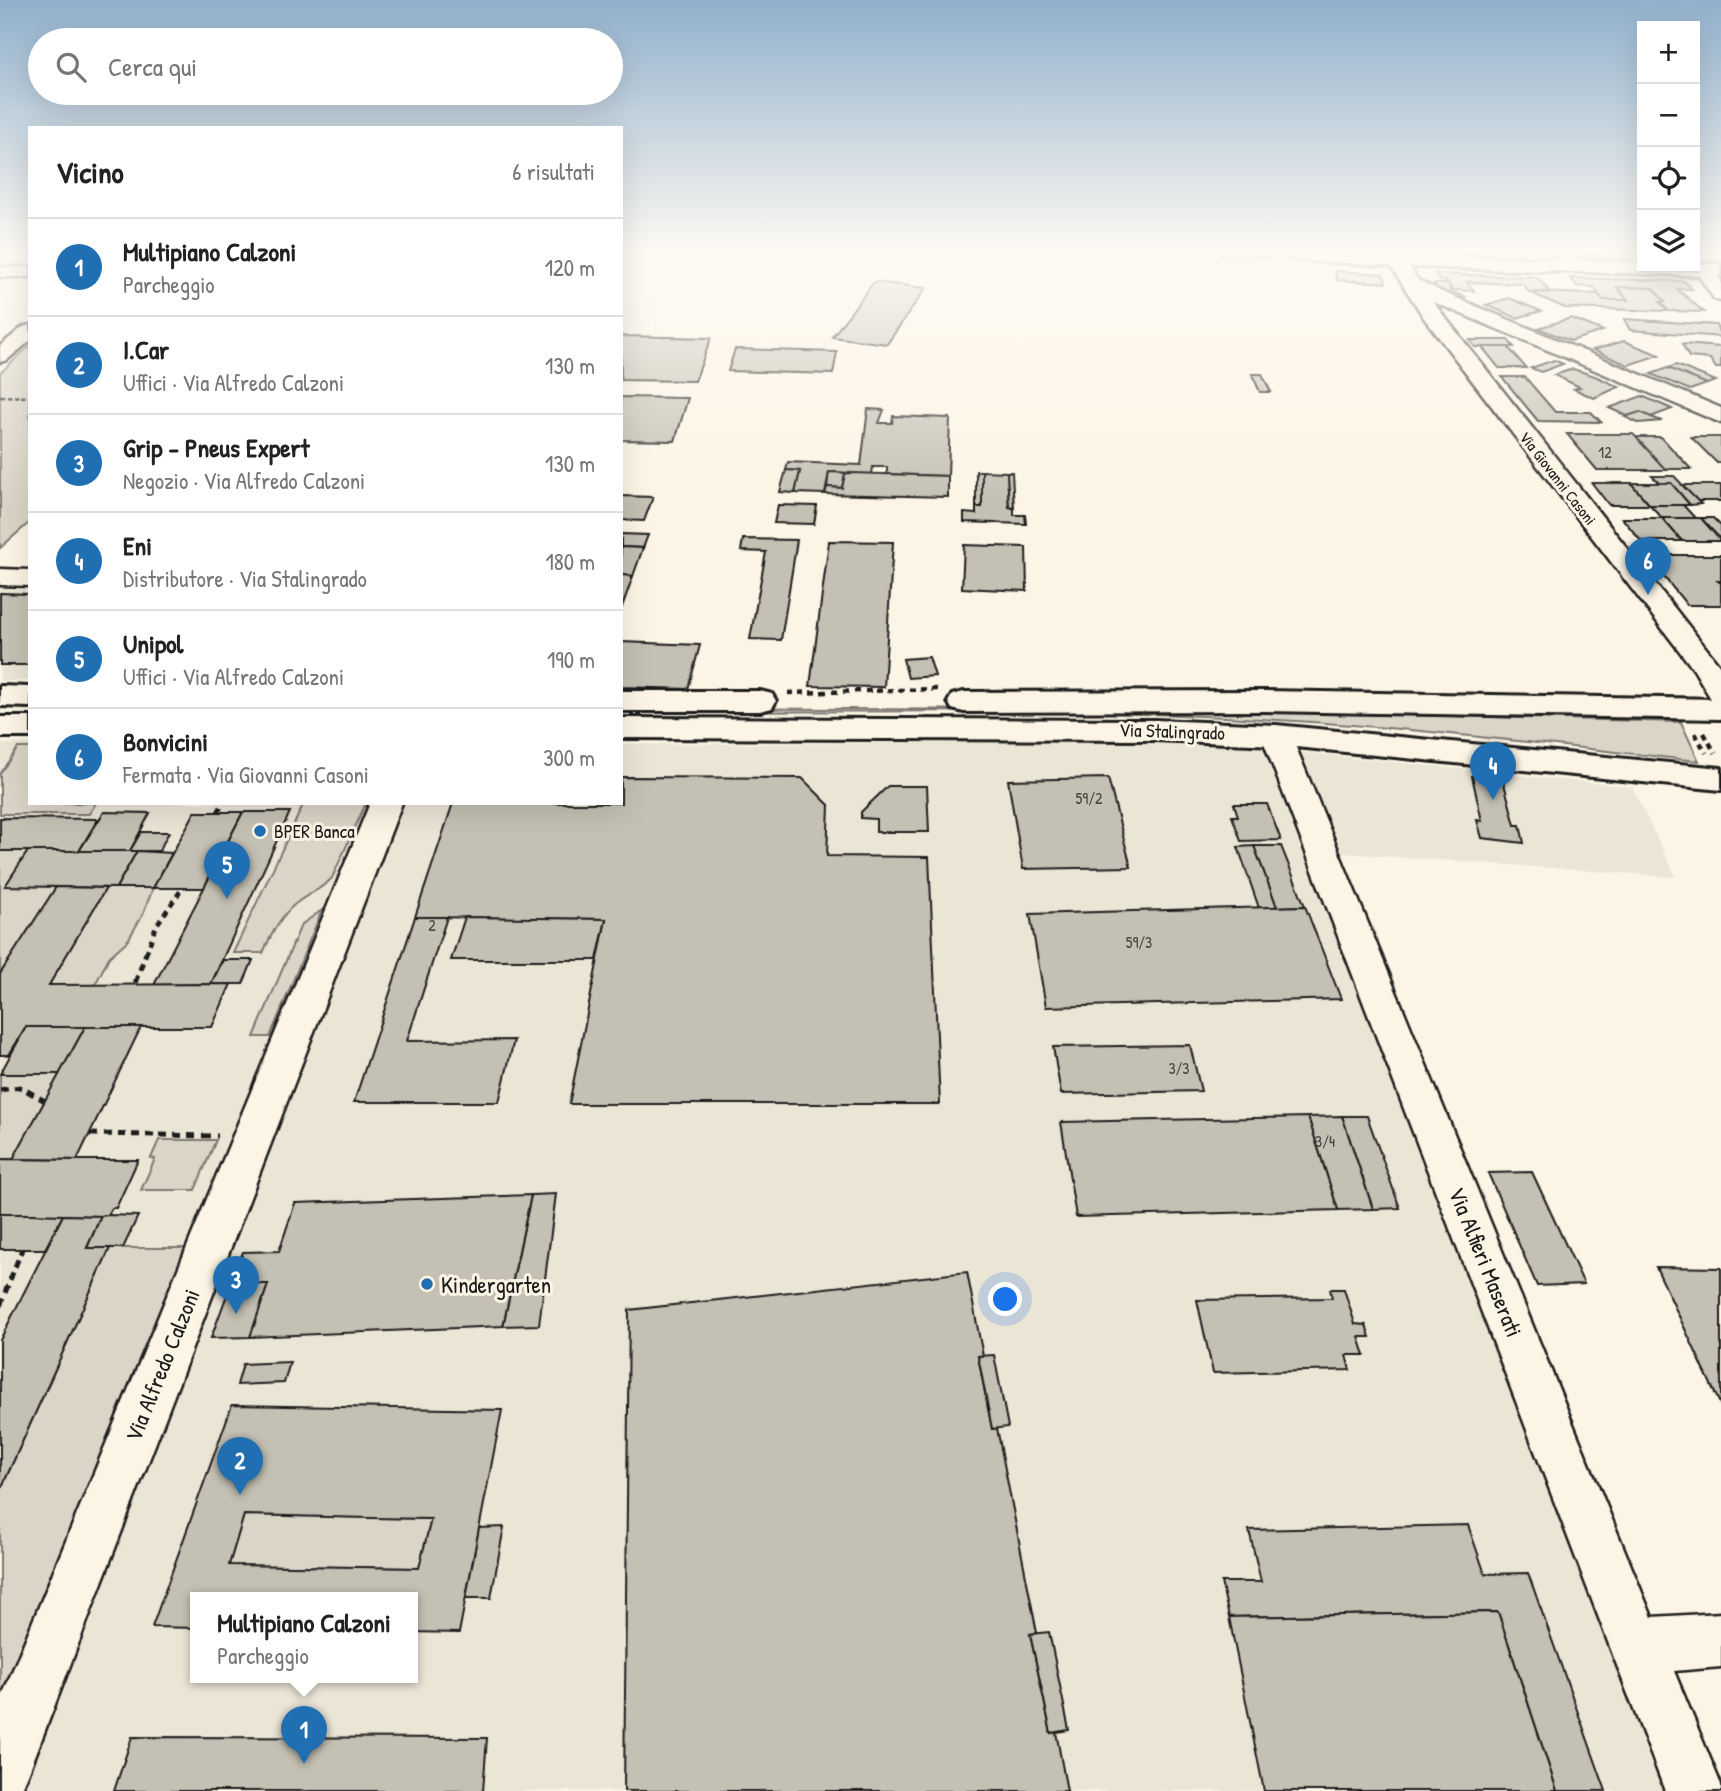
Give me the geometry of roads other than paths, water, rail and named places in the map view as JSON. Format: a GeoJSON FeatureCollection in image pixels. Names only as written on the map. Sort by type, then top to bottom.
{"type":"FeatureCollection","features":[{"type":"Feature","properties":{"kind":"main road"},"geometry":{"type":"LineString","coordinates":[[0,696],[28,696]]}},
{"type":"Feature","properties":{"kind":"main road","name":"Via Stalingrado"},"geometry":{"type":"LineString","coordinates":[[623,701],[1265,701],[1712,720]]}},
{"type":"Feature","properties":{"kind":"main road"},"geometry":{"type":"LineString","coordinates":[[0,727],[28,727]]}},
{"type":"Feature","properties":{"kind":"main road","name":"Via Stalingrado"},"geometry":{"type":"LineString","coordinates":[[623,728],[1142,730],[1276,735],[1716,771]]}},
{"type":"Feature","properties":{"kind":"street"},"geometry":{"type":"LineString","coordinates":[[0,356],[22,338]]}},
{"type":"Feature","properties":{"kind":"street","name":"Via Giovanni Casoni"},"geometry":{"type":"LineString","coordinates":[[1450,338],[1707,668],[1721,693]]}},
{"type":"Feature","properties":{"kind":"street"},"geometry":{"type":"LineString","coordinates":[[1534,338],[1721,416]]}},
{"type":"Feature","properties":{"kind":"street"},"geometry":{"type":"LineString","coordinates":[[0,577],[28,578]]}},
{"type":"Feature","properties":{"kind":"street","name":"Via Alfieri Maserati"},"geometry":{"type":"LineString","coordinates":[[1276,735],[1694,1791]]}},
{"type":"Feature","properties":{"kind":"street","name":"Via Alfredo Calzoni"},"geometry":{"type":"LineString","coordinates":[[0,1772],[385,805]]}},
{"type":"Feature","properties":{"kind":"street"},"geometry":{"type":"LineString","coordinates":[[1637,1646],[1721,1640]]}},
{"type":"Feature","properties":{"kind":"place","name":"Bonvicini"},"geometry":{"type":"Point","coordinates":[1648,595]}},
{"type":"Feature","properties":{"kind":"place","name":"Eni"},"geometry":{"type":"Point","coordinates":[1493,800]}},
{"type":"Feature","properties":{"kind":"place","name":"BPER Banca"},"geometry":{"type":"Point","coordinates":[260,831]}},
{"type":"Feature","properties":{"kind":"place","name":"Unipol"},"geometry":{"type":"Point","coordinates":[227,899]}},
{"type":"Feature","properties":{"kind":"place","name":"Kindergarten"},"geometry":{"type":"Point","coordinates":[427,1284]}},
{"type":"Feature","properties":{"kind":"place","name":"Grip - Pneus Expert"},"geometry":{"type":"Point","coordinates":[236,1314]}},
{"type":"Feature","properties":{"kind":"place","name":"I.Car"},"geometry":{"type":"Point","coordinates":[240,1495]}},
{"type":"Feature","properties":{"kind":"place","name":"Multipiano Calzoni"},"geometry":{"type":"Point","coordinates":[304,1764]}}]}
